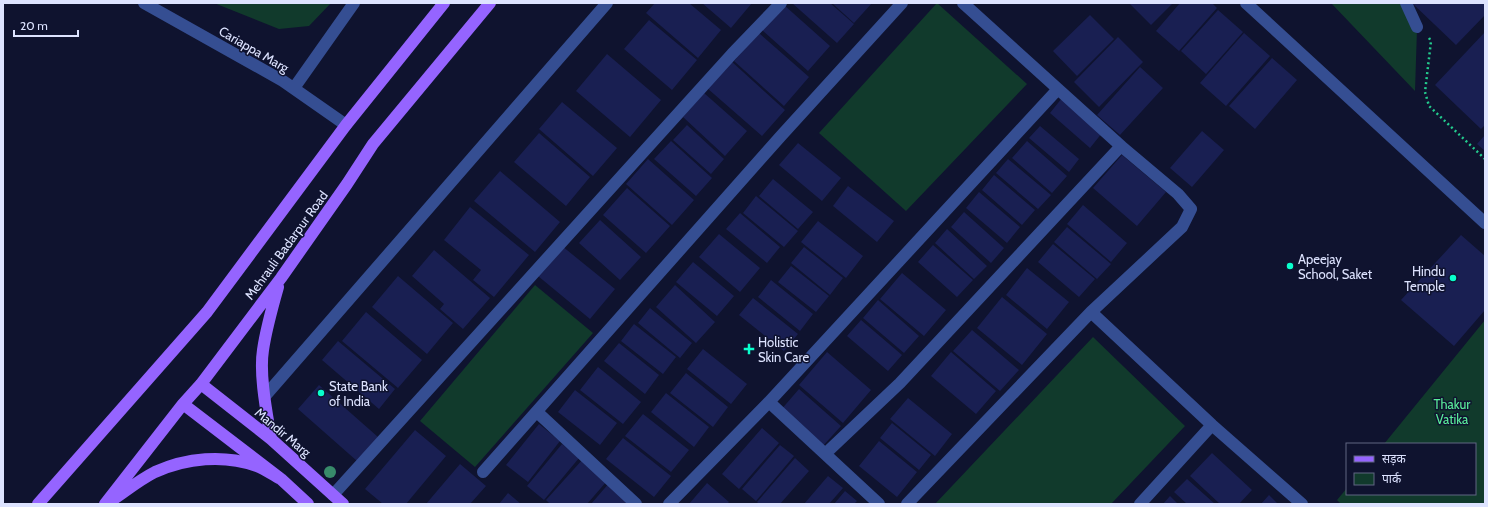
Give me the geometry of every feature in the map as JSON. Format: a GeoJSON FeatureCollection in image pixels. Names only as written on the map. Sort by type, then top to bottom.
{"type":"FeatureCollection","features":[{"type":"Feature","properties":{"kind":"main road","name":"Mehrauli Badarpur Road"},"geometry":{"type":"LineString","coordinates":[[38,504],[207,312],[346,125],[444,3]]}},
{"type":"Feature","properties":{"kind":"main road","name":"Mehrauli Badarpur Road"},"geometry":{"type":"LineString","coordinates":[[105,504],[183,404],[201,384],[281,278],[347,184],[373,144],[490,3]]}},
{"type":"Feature","properties":{"kind":"main road"},"geometry":{"type":"LineString","coordinates":[[271,439],[265,396],[262,351],[269,316],[281,278]]}},
{"type":"Feature","properties":{"kind":"main road","name":"Mandir Marg"},"geometry":{"type":"LineString","coordinates":[[201,384],[271,439],[344,504]]}},
{"type":"Feature","properties":{"kind":"main road"},"geometry":{"type":"LineString","coordinates":[[183,404],[281,479],[308,504]]}},
{"type":"Feature","properties":{"kind":"main road"},"geometry":{"type":"LineString","coordinates":[[105,504],[154,473],[192,461],[219,459],[245,463],[258,466],[281,479]]}},
{"type":"Feature","properties":{"kind":"street","name":"Cariappa Marg"},"geometry":{"type":"LineString","coordinates":[[144,3],[294,88],[346,125]]}},
{"type":"Feature","properties":{"kind":"street"},"geometry":{"type":"LineString","coordinates":[[294,88],[354,3]]}},
{"type":"Feature","properties":{"kind":"street"},"geometry":{"type":"LineString","coordinates":[[265,396],[607,3]]}},
{"type":"Feature","properties":{"kind":"street"},"geometry":{"type":"LineString","coordinates":[[333,495],[732,54],[781,3]]}},
{"type":"Feature","properties":{"kind":"street"},"geometry":{"type":"LineString","coordinates":[[483,472],[780,137],[902,3]]}},
{"type":"Feature","properties":{"kind":"street"},"geometry":{"type":"LineString","coordinates":[[907,504],[1091,312],[1182,226],[1191,209],[1178,194],[1120,146],[963,3]]}},
{"type":"Feature","properties":{"kind":"street"},"geometry":{"type":"LineString","coordinates":[[1246,3],[1485,223]]}},
{"type":"Feature","properties":{"kind":"street"},"geometry":{"type":"LineString","coordinates":[[1406,3],[1416,27]]}},
{"type":"Feature","properties":{"kind":"street"},"geometry":{"type":"LineString","coordinates":[[669,504],[769,402],[1058,89]]}},
{"type":"Feature","properties":{"kind":"street"},"geometry":{"type":"LineString","coordinates":[[826,454],[900,383],[1120,146]]}},
{"type":"Feature","properties":{"kind":"street"},"geometry":{"type":"LineString","coordinates":[[1091,312],[1212,425],[1302,504]]}},
{"type":"Feature","properties":{"kind":"street"},"geometry":{"type":"LineString","coordinates":[[769,402],[879,504]]}},
{"type":"Feature","properties":{"kind":"street"},"geometry":{"type":"LineString","coordinates":[[537,412],[636,504]]}},
{"type":"Feature","properties":{"kind":"street"},"geometry":{"type":"LineString","coordinates":[[1140,504],[1212,425]]}},
{"type":"Feature","properties":{"kind":"path"},"geometry":{"type":"LineString","coordinates":[[1416,27],[1431,40],[1424,92],[1429,106],[1485,159]]}},
{"type":"Feature","properties":{"kind":"green space"},"geometry":{"type":"Polygon","coordinates":[[[214,3],[331,3],[309,26],[279,29],[214,3]]]}},
{"type":"Feature","properties":{"kind":"green space"},"geometry":{"type":"Polygon","coordinates":[[[937,3],[1027,84],[906,211],[819,133],[937,3]]]}},
{"type":"Feature","properties":{"kind":"green space"},"geometry":{"type":"Polygon","coordinates":[[[1331,3],[1406,3],[1417,29],[1415,91],[1331,3]]]}},
{"type":"Feature","properties":{"kind":"green space"},"geometry":{"type":"Polygon","coordinates":[[[535,285],[593,333],[475,467],[420,421],[535,285]]]}},
{"type":"Feature","properties":{"kind":"green space","name":"Thakur Vatika"},"geometry":{"type":"Polygon","coordinates":[[[1485,320],[1485,504],[1341,504],[1337,500],[1346,489],[1346,495],[1476,495],[1476,443],[1385,443],[1485,320]]]}},
{"type":"Feature","properties":{"kind":"green space"},"geometry":{"type":"Polygon","coordinates":[[[1093,337],[1185,426],[1111,504],[935,504],[1093,337]]]}},
{"type":"Feature","properties":{"kind":"building"},"geometry":{"type":"Polygon","coordinates":[[[655,3],[689,3],[721,30],[698,58],[646,13],[655,3]]]}},
{"type":"Feature","properties":{"kind":"building"},"geometry":{"type":"Polygon","coordinates":[[[702,3],[752,3],[731,28],[702,3]]]}},
{"type":"Feature","properties":{"kind":"building"},"geometry":{"type":"Polygon","coordinates":[[[792,3],[830,3],[854,24],[837,43],[792,3]]]}},
{"type":"Feature","properties":{"kind":"building"},"geometry":{"type":"Polygon","coordinates":[[[832,3],[872,3],[854,23],[832,3]]]}},
{"type":"Feature","properties":{"kind":"building"},"geometry":{"type":"Polygon","coordinates":[[[1129,3],[1173,3],[1151,25],[1129,3]]]}},
{"type":"Feature","properties":{"kind":"building"},"geometry":{"type":"Polygon","coordinates":[[[1180,3],[1212,3],[1217,8],[1179,51],[1156,31],[1180,3]]]}},
{"type":"Feature","properties":{"kind":"building"},"geometry":{"type":"Polygon","coordinates":[[[1412,3],[1485,3],[1485,15],[1456,45],[1412,3]]]}},
{"type":"Feature","properties":{"kind":"building"},"geometry":{"type":"Polygon","coordinates":[[[784,5],[830,46],[808,71],[762,30],[784,5]]]}},
{"type":"Feature","properties":{"kind":"building"},"geometry":{"type":"Polygon","coordinates":[[[1218,10],[1243,32],[1206,74],[1181,51],[1218,10]]]}},
{"type":"Feature","properties":{"kind":"building"},"geometry":{"type":"Polygon","coordinates":[[[1090,15],[1114,39],[1077,76],[1053,51],[1090,15]]]}},
{"type":"Feature","properties":{"kind":"building"},"geometry":{"type":"Polygon","coordinates":[[[649,20],[697,60],[672,90],[624,49],[649,20]]]}},
{"type":"Feature","properties":{"kind":"building"},"geometry":{"type":"Polygon","coordinates":[[[1485,32],[1485,125],[1481,129],[1435,85],[1485,32]]]}},
{"type":"Feature","properties":{"kind":"building"},"geometry":{"type":"Polygon","coordinates":[[[759,33],[809,77],[784,106],[734,61],[759,33]]]}},
{"type":"Feature","properties":{"kind":"building"},"geometry":{"type":"Polygon","coordinates":[[[1244,33],[1270,56],[1226,106],[1200,83],[1244,33]]]}},
{"type":"Feature","properties":{"kind":"building"},"geometry":{"type":"Polygon","coordinates":[[[1118,37],[1143,62],[1099,107],[1074,82],[1118,37]]]}},
{"type":"Feature","properties":{"kind":"building"},"geometry":{"type":"Polygon","coordinates":[[[607,54],[661,100],[630,137],[576,91],[607,54]]]}},
{"type":"Feature","properties":{"kind":"building"},"geometry":{"type":"Polygon","coordinates":[[[1272,58],[1297,80],[1255,129],[1229,106],[1272,58]]]}},
{"type":"Feature","properties":{"kind":"building"},"geometry":{"type":"Polygon","coordinates":[[[731,61],[785,110],[762,136],[707,88],[731,61]]]}},
{"type":"Feature","properties":{"kind":"building"},"geometry":{"type":"Polygon","coordinates":[[[1140,67],[1163,88],[1120,135],[1097,115],[1140,67]]]}},
{"type":"Feature","properties":{"kind":"building"},"geometry":{"type":"Polygon","coordinates":[[[704,93],[747,131],[725,156],[683,117],[704,93]]]}},
{"type":"Feature","properties":{"kind":"building"},"geometry":{"type":"Polygon","coordinates":[[[1062,98],[1102,133],[1090,148],[1050,113],[1062,98]]]}},
{"type":"Feature","properties":{"kind":"building"},"geometry":{"type":"Polygon","coordinates":[[[562,102],[617,148],[593,176],[539,129],[562,102]]]}},
{"type":"Feature","properties":{"kind":"building"},"geometry":{"type":"Polygon","coordinates":[[[687,125],[724,159],[711,174],[673,140],[687,125]]]}},
{"type":"Feature","properties":{"kind":"building"},"geometry":{"type":"Polygon","coordinates":[[[1040,126],[1079,159],[1069,172],[1029,138],[1040,126]]]}},
{"type":"Feature","properties":{"kind":"building"},"geometry":{"type":"Polygon","coordinates":[[[1202,131],[1224,150],[1192,187],[1170,168],[1202,131]]]}},
{"type":"Feature","properties":{"kind":"building"},"geometry":{"type":"Polygon","coordinates":[[[539,133],[590,177],[566,206],[514,162],[539,133]]]}},
{"type":"Feature","properties":{"kind":"building"},"geometry":{"type":"Polygon","coordinates":[[[1485,135],[1485,151],[1477,144],[1485,135]]]}},
{"type":"Feature","properties":{"kind":"building"},"geometry":{"type":"Polygon","coordinates":[[[671,141],[712,178],[696,196],[654,159],[671,141]]]}},
{"type":"Feature","properties":{"kind":"building"},"geometry":{"type":"Polygon","coordinates":[[[1027,141],[1067,176],[1052,193],[1012,158],[1027,141]]]}},
{"type":"Feature","properties":{"kind":"building"},"geometry":{"type":"Polygon","coordinates":[[[798,143],[841,178],[822,201],[779,165],[798,143]]]}},
{"type":"Feature","properties":{"kind":"building"},"geometry":{"type":"Polygon","coordinates":[[[1122,155],[1166,192],[1137,226],[1093,188],[1122,155]]]}},
{"type":"Feature","properties":{"kind":"building"},"geometry":{"type":"Polygon","coordinates":[[[648,159],[694,200],[672,225],[626,184],[648,159]]]}},
{"type":"Feature","properties":{"kind":"building"},"geometry":{"type":"Polygon","coordinates":[[[1008,159],[1051,195],[1038,209],[996,173],[1008,159]]]}},
{"type":"Feature","properties":{"kind":"building"},"geometry":{"type":"Polygon","coordinates":[[[500,171],[560,222],[535,252],[474,201],[500,171]]]}},
{"type":"Feature","properties":{"kind":"building"},"geometry":{"type":"Polygon","coordinates":[[[994,175],[1035,210],[1022,225],[982,190],[994,175]]]}},
{"type":"Feature","properties":{"kind":"building"},"geometry":{"type":"Polygon","coordinates":[[[773,179],[813,212],[798,229],[759,196],[773,179]]]}},
{"type":"Feature","properties":{"kind":"building"},"geometry":{"type":"Polygon","coordinates":[[[848,186],[894,221],[877,242],[833,206],[848,186]]]}},
{"type":"Feature","properties":{"kind":"building"},"geometry":{"type":"Polygon","coordinates":[[[627,188],[670,226],[646,253],[603,215],[627,188]]]}},
{"type":"Feature","properties":{"kind":"building"},"geometry":{"type":"Polygon","coordinates":[[[979,192],[1020,227],[1007,243],[966,208],[979,192]]]}},
{"type":"Feature","properties":{"kind":"building"},"geometry":{"type":"Polygon","coordinates":[[[756,196],[798,231],[784,247],[743,213],[756,196]]]}},
{"type":"Feature","properties":{"kind":"building"},"geometry":{"type":"Polygon","coordinates":[[[1083,205],[1127,243],[1111,262],[1067,224],[1083,205]]]}},
{"type":"Feature","properties":{"kind":"building"},"geometry":{"type":"Polygon","coordinates":[[[470,207],[529,255],[494,297],[473,280],[481,270],[444,240],[470,207]]]}},
{"type":"Feature","properties":{"kind":"building"},"geometry":{"type":"Polygon","coordinates":[[[964,212],[1004,248],[991,263],[951,227],[964,212]]]}},
{"type":"Feature","properties":{"kind":"building"},"geometry":{"type":"Polygon","coordinates":[[[740,213],[780,247],[767,263],[726,229],[740,213]]]}},
{"type":"Feature","properties":{"kind":"building"},"geometry":{"type":"Polygon","coordinates":[[[600,220],[641,257],[620,280],[579,243],[600,220]]]}},
{"type":"Feature","properties":{"kind":"building"},"geometry":{"type":"Polygon","coordinates":[[[818,221],[863,256],[846,278],[801,242],[818,221]]]}},
{"type":"Feature","properties":{"kind":"building"},"geometry":{"type":"Polygon","coordinates":[[[1067,227],[1111,264],[1097,279],[1054,242],[1067,227]]]}},
{"type":"Feature","properties":{"kind":"building"},"geometry":{"type":"Polygon","coordinates":[[[947,229],[987,266],[974,279],[935,243],[947,229]]]}},
{"type":"Feature","properties":{"kind":"building"},"geometry":{"type":"Polygon","coordinates":[[[719,234],[760,268],[740,292],[699,257],[719,234]]]}},
{"type":"Feature","properties":{"kind":"building","name":"Hindu Temple"},"geometry":{"type":"Polygon","coordinates":[[[1461,235],[1485,256],[1485,310],[1454,346],[1401,300],[1461,235]]]}},
{"type":"Feature","properties":{"kind":"building"},"geometry":{"type":"Polygon","coordinates":[[[1053,244],[1095,279],[1079,297],[1038,262],[1053,244]]]}},
{"type":"Feature","properties":{"kind":"building"},"geometry":{"type":"Polygon","coordinates":[[[933,245],[973,280],[957,297],[918,262],[933,245]]]}},
{"type":"Feature","properties":{"kind":"building"},"geometry":{"type":"Polygon","coordinates":[[[562,246],[615,289],[590,319],[538,276],[562,246]]]}},
{"type":"Feature","properties":{"kind":"building"},"geometry":{"type":"Polygon","coordinates":[[[804,247],[843,278],[830,295],[791,263],[804,247]]]}},
{"type":"Feature","properties":{"kind":"building"},"geometry":{"type":"Polygon","coordinates":[[[434,250],[490,298],[463,329],[440,309],[444,304],[412,276],[434,250]]]}},
{"type":"Feature","properties":{"kind":"building"},"geometry":{"type":"Polygon","coordinates":[[[693,262],[734,296],[717,316],[676,282],[693,262]]]}},
{"type":"Feature","properties":{"kind":"building"},"geometry":{"type":"Polygon","coordinates":[[[791,266],[829,296],[816,312],[778,282],[791,266]]]}},
{"type":"Feature","properties":{"kind":"building"},"geometry":{"type":"Polygon","coordinates":[[[1027,268],[1069,302],[1047,329],[1006,295],[1027,268]]]}},
{"type":"Feature","properties":{"kind":"building"},"geometry":{"type":"Polygon","coordinates":[[[902,273],[946,310],[924,336],[880,299],[902,273]]]}},
{"type":"Feature","properties":{"kind":"building"},"geometry":{"type":"Polygon","coordinates":[[[398,276],[453,323],[427,354],[372,307],[398,276]]]}},
{"type":"Feature","properties":{"kind":"building"},"geometry":{"type":"Polygon","coordinates":[[[771,280],[813,314],[800,331],[758,297],[771,280]]]}},
{"type":"Feature","properties":{"kind":"building"},"geometry":{"type":"Polygon","coordinates":[[[675,285],[715,322],[696,343],[656,307],[675,285]]]}},
{"type":"Feature","properties":{"kind":"building"},"geometry":{"type":"Polygon","coordinates":[[[1002,297],[1047,334],[1022,365],[977,328],[1002,297]]]}},
{"type":"Feature","properties":{"kind":"building"},"geometry":{"type":"Polygon","coordinates":[[[753,298],[798,334],[784,351],[739,315],[753,298]]]}},
{"type":"Feature","properties":{"kind":"building"},"geometry":{"type":"Polygon","coordinates":[[[878,300],[919,336],[904,353],[863,318],[878,300]]]}},
{"type":"Feature","properties":{"kind":"building"},"geometry":{"type":"Polygon","coordinates":[[[650,308],[692,343],[680,358],[638,323],[650,308]]]}},
{"type":"Feature","properties":{"kind":"building"},"geometry":{"type":"Polygon","coordinates":[[[366,312],[422,360],[398,388],[342,341],[366,312]]]}},
{"type":"Feature","properties":{"kind":"building"},"geometry":{"type":"Polygon","coordinates":[[[861,320],[902,355],[888,371],[847,336],[861,320]]]}},
{"type":"Feature","properties":{"kind":"building"},"geometry":{"type":"Polygon","coordinates":[[[634,324],[676,357],[663,374],[621,341],[634,324]]]}},
{"type":"Feature","properties":{"kind":"building"},"geometry":{"type":"Polygon","coordinates":[[[972,330],[1019,370],[1000,391],[953,351],[972,330]]]}},
{"type":"Feature","properties":{"kind":"building"},"geometry":{"type":"Polygon","coordinates":[[[338,341],[395,389],[379,409],[322,360],[338,341]]]}},
{"type":"Feature","properties":{"kind":"building"},"geometry":{"type":"Polygon","coordinates":[[[619,343],[659,375],[645,394],[604,361],[619,343]]]}},
{"type":"Feature","properties":{"kind":"building"},"geometry":{"type":"Polygon","coordinates":[[[703,349],[747,384],[731,404],[687,369],[703,349]]]}},
{"type":"Feature","properties":{"kind":"building"},"geometry":{"type":"Polygon","coordinates":[[[827,352],[871,390],[843,423],[799,385],[827,352]]]}},
{"type":"Feature","properties":{"kind":"building"},"geometry":{"type":"Polygon","coordinates":[[[951,352],[996,391],[976,414],[931,376],[951,352]]]}},
{"type":"Feature","properties":{"kind":"building"},"geometry":{"type":"Polygon","coordinates":[[[598,367],[641,402],[623,424],[580,390],[598,367]]]}},
{"type":"Feature","properties":{"kind":"building"},"geometry":{"type":"Polygon","coordinates":[[[686,373],[728,407],[713,427],[670,393],[686,373]]]}},
{"type":"Feature","properties":{"kind":"building"},"geometry":{"type":"Polygon","coordinates":[[[319,385],[378,437],[357,461],[298,409],[319,385]]]}},
{"type":"Feature","properties":{"kind":"building"},"geometry":{"type":"Polygon","coordinates":[[[799,389],[841,426],[822,447],[780,411],[799,389]]]}},
{"type":"Feature","properties":{"kind":"building"},"geometry":{"type":"Polygon","coordinates":[[[575,390],[617,423],[600,445],[558,412],[575,390]]]}},
{"type":"Feature","properties":{"kind":"building"},"geometry":{"type":"Polygon","coordinates":[[[666,393],[709,427],[694,447],[651,412],[666,393]]]}},
{"type":"Feature","properties":{"kind":"building"},"geometry":{"type":"Polygon","coordinates":[[[908,398],[952,434],[935,456],[890,419],[908,398]]]}},
{"type":"Feature","properties":{"kind":"building"},"geometry":{"type":"Polygon","coordinates":[[[643,414],[689,450],[671,472],[625,436],[643,414]]]}},
{"type":"Feature","properties":{"kind":"building"},"geometry":{"type":"Polygon","coordinates":[[[892,423],[931,455],[919,470],[880,438],[892,423]]]}},
{"type":"Feature","properties":{"kind":"building"},"geometry":{"type":"Polygon","coordinates":[[[539,424],[560,441],[528,482],[506,465],[539,424]]]}},
{"type":"Feature","properties":{"kind":"building"},"geometry":{"type":"Polygon","coordinates":[[[762,428],[779,443],[739,489],[722,474],[762,428]]]}},
{"type":"Feature","properties":{"kind":"building"},"geometry":{"type":"Polygon","coordinates":[[[415,430],[446,456],[406,504],[383,504],[365,489],[415,430]]]}},
{"type":"Feature","properties":{"kind":"building"},"geometry":{"type":"Polygon","coordinates":[[[623,438],[671,476],[654,497],[606,459],[623,438]]]}},
{"type":"Feature","properties":{"kind":"building"},"geometry":{"type":"Polygon","coordinates":[[[879,441],[917,472],[897,497],[859,466],[879,441]]]}},
{"type":"Feature","properties":{"kind":"building"},"geometry":{"type":"Polygon","coordinates":[[[562,444],[579,458],[544,500],[527,486],[562,444]]]}},
{"type":"Feature","properties":{"kind":"building"},"geometry":{"type":"Polygon","coordinates":[[[780,445],[794,456],[756,501],[742,489],[780,445]]]}},
{"type":"Feature","properties":{"kind":"building"},"geometry":{"type":"Polygon","coordinates":[[[1212,453],[1252,490],[1239,504],[1220,504],[1190,476],[1212,453]]]}},
{"type":"Feature","properties":{"kind":"building"},"geometry":{"type":"Polygon","coordinates":[[[795,458],[809,471],[780,504],[759,504],[757,502],[795,458]]]}},
{"type":"Feature","properties":{"kind":"building"},"geometry":{"type":"Polygon","coordinates":[[[583,459],[607,481],[587,504],[550,504],[546,500],[583,459]]]}},
{"type":"Feature","properties":{"kind":"building"},"geometry":{"type":"Polygon","coordinates":[[[460,464],[486,486],[470,504],[426,504],[460,464]]]}},
{"type":"Feature","properties":{"kind":"building"},"geometry":{"type":"Polygon","coordinates":[[[828,476],[843,488],[829,504],[804,504],[828,476]]]}},
{"type":"Feature","properties":{"kind":"building"},"geometry":{"type":"Polygon","coordinates":[[[1187,479],[1215,504],[1187,504],[1174,492],[1187,479]]]}},
{"type":"Feature","properties":{"kind":"building"},"geometry":{"type":"Polygon","coordinates":[[[610,482],[629,499],[625,504],[591,504],[610,482]]]}},
{"type":"Feature","properties":{"kind":"building"},"geometry":{"type":"Polygon","coordinates":[[[707,483],[729,502],[727,504],[689,504],[707,483]]]}},
{"type":"Feature","properties":{"kind":"building"},"geometry":{"type":"Polygon","coordinates":[[[845,491],[857,501],[854,504],[834,504],[845,491]]]}},
{"type":"Feature","properties":{"kind":"building"},"geometry":{"type":"Polygon","coordinates":[[[508,493],[521,504],[499,504],[508,493]]]}},
{"type":"Feature","properties":{"kind":"building"},"geometry":{"type":"Polygon","coordinates":[[[1269,495],[1278,504],[1261,504],[1269,495]]]}},
{"type":"Feature","properties":{"kind":"building"},"geometry":{"type":"Polygon","coordinates":[[[1170,496],[1178,504],[1163,504],[1170,496]]]}},
{"type":"Feature","properties":{"kind":"place","name":"Apeejay School, Saket"},"geometry":{"type":"Point","coordinates":[1290,266]}},
{"type":"Feature","properties":{"kind":"place","name":"Hindu Temple"},"geometry":{"type":"Point","coordinates":[1453,278]}},
{"type":"Feature","properties":{"kind":"place","name":"Holistic Skin Care"},"geometry":{"type":"Point","coordinates":[749,349]}},
{"type":"Feature","properties":{"kind":"place","name":"State Bank of India"},"geometry":{"type":"Point","coordinates":[321,393]}}]}
